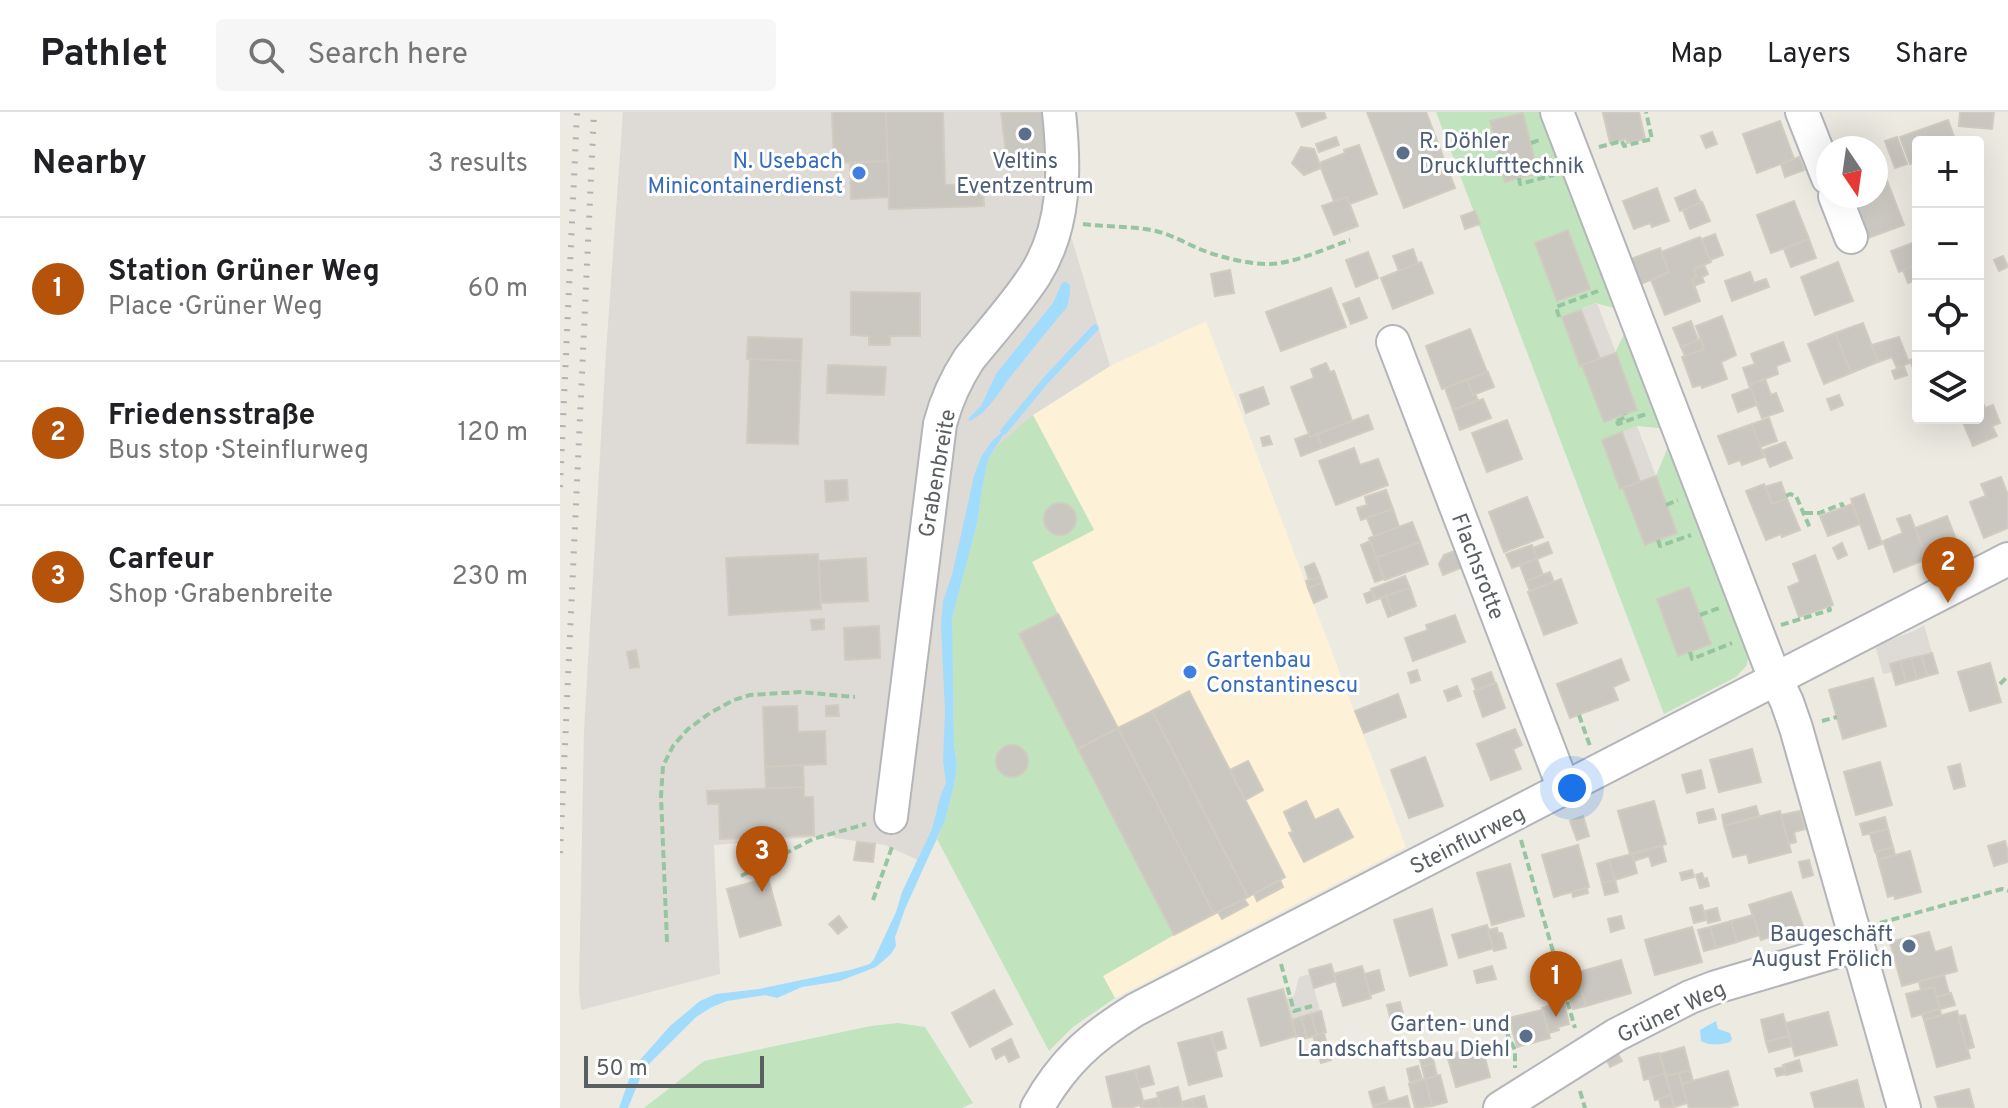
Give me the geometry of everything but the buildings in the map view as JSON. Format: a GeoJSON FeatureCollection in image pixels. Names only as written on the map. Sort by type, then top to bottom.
{"type":"FeatureCollection","features":[{"type":"Feature","properties":{"kind":"street","name":"Grabenbreite"},"geometry":{"type":"LineString","coordinates":[[891,832],[940,424],[946,403],[969,359],[1034,276],[1045,257],[1057,219],[1063,180],[1059,112]]}},
{"type":"Feature","properties":{"kind":"street"},"geometry":{"type":"LineString","coordinates":[[1557,112],[1787,702],[1904,1108]]}},
{"type":"Feature","properties":{"kind":"street"},"geometry":{"type":"LineString","coordinates":[[1802,112],[1816,148]]}},
{"type":"Feature","properties":{"kind":"street"},"geometry":{"type":"LineString","coordinates":[[1840,208],[1851,237]]}},
{"type":"Feature","properties":{"kind":"street","name":"Flachsrotte"},"geometry":{"type":"LineString","coordinates":[[1393,342],[1564,789]]}},
{"type":"Feature","properties":{"kind":"street","name":"Steinflurweg"},"geometry":{"type":"LineString","coordinates":[[1037,1108],[1063,1068],[1084,1046],[1135,1010],[2008,559]]}},
{"type":"Feature","properties":{"kind":"street","name":"Grüner Weg"},"geometry":{"type":"LineString","coordinates":[[1513,1100],[1616,1035],[1690,997],[1856,938]]}},
{"type":"Feature","properties":{"kind":"path"},"geometry":{"type":"LineString","coordinates":[[1622,141],[1624,146],[1652,139],[1646,112]]}},
{"type":"Feature","properties":{"kind":"path"},"geometry":{"type":"LineString","coordinates":[[1519,178],[1520,184],[1579,168]]}},
{"type":"Feature","properties":{"kind":"path"},"geometry":{"type":"LineString","coordinates":[[1057,219],[1151,230],[1204,250],[1264,264],[1300,258],[1350,240]]}},
{"type":"Feature","properties":{"kind":"path"},"geometry":{"type":"LineString","coordinates":[[1559,317],[1556,307],[1570,299],[1623,282]]}},
{"type":"Feature","properties":{"kind":"path"},"geometry":{"type":"LineString","coordinates":[[1617,421],[1626,417],[1625,414]]}},
{"type":"Feature","properties":{"kind":"path"},"geometry":{"type":"LineString","coordinates":[[1786,496],[1796,496],[1810,528]]}},
{"type":"Feature","properties":{"kind":"path"},"geometry":{"type":"LineString","coordinates":[[1805,513],[1819,513],[1842,504],[1843,507]]}},
{"type":"Feature","properties":{"kind":"path"},"geometry":{"type":"LineString","coordinates":[[1658,540],[1660,546],[1716,525]]}},
{"type":"Feature","properties":{"kind":"path"},"geometry":{"type":"LineString","coordinates":[[2000,684],[2008,676]]}},
{"type":"Feature","properties":{"kind":"path"},"geometry":{"type":"LineString","coordinates":[[667,942],[661,796],[663,766],[673,746],[688,729],[710,713],[750,695],[800,692],[855,697]]}},
{"type":"Feature","properties":{"kind":"path"},"geometry":{"type":"LineString","coordinates":[[1514,815],[1579,1041],[1575,1075],[1585,1108]]}},
{"type":"Feature","properties":{"kind":"path"},"geometry":{"type":"LineString","coordinates":[[741,876],[813,839],[891,832],[873,900]]}},
{"type":"Feature","properties":{"kind":"path"},"geometry":{"type":"LineString","coordinates":[[1856,938],[2002,889],[2008,891]]}},
{"type":"Feature","properties":{"kind":"path"},"geometry":{"type":"LineString","coordinates":[[1274,938],[1294,1011],[1312,1006]]}},
{"type":"Feature","properties":{"kind":"path"},"geometry":{"type":"LineString","coordinates":[[1507,1019],[1508,1036],[1515,1050],[1517,1076],[1513,1100]]}},
{"type":"Feature","properties":{"kind":"shaded area"},"geometry":{"type":"Polygon","coordinates":[[[623,112],[1065,112],[1070,233],[1110,366],[1033,415],[954,744],[937,839],[923,868],[918,860],[885,845],[832,836],[714,845],[720,974],[581,1010],[584,730],[623,112]]]}},
{"type":"Feature","properties":{"kind":"shaded area"},"geometry":{"type":"Polygon","coordinates":[[[1597,303],[1616,353],[1580,366],[1562,317],[1597,303]]]}},
{"type":"Feature","properties":{"kind":"shaded area","name":"Gartenbau Constantinescu"},"geometry":{"type":"Polygon","coordinates":[[[1206,321],[1406,847],[1115,998],[1103,976],[1174,934],[1019,634],[1058,613],[1032,562],[1094,529],[1033,415],[1110,366],[1206,321]]]}},
{"type":"Feature","properties":{"kind":"shaded area"},"geometry":{"type":"Polygon","coordinates":[[[1637,426],[1656,476],[1620,489],[1602,440],[1637,426]]]}},
{"type":"Feature","properties":{"kind":"shaded area"},"geometry":{"type":"Polygon","coordinates":[[[1924,625],[1938,673],[1896,685],[1892,672],[1883,674],[1875,645],[1924,625]]]}},
{"type":"Feature","properties":{"kind":"shaded area"},"geometry":{"type":"Polygon","coordinates":[[[1310,974],[1326,1032],[1297,1040],[1286,998],[1294,996],[1299,977],[1310,974]]]}},
{"type":"Feature","properties":{"kind":"green space"},"geometry":{"type":"Polygon","coordinates":[[[1436,112],[1541,112],[1616,307],[1596,303],[1562,317],[1580,366],[1615,353],[1626,330],[1661,427],[1637,426],[1602,440],[1621,489],[1656,476],[1670,448],[1748,656],[1747,665],[1736,677],[1664,714],[1436,112]]]}},
{"type":"Feature","properties":{"kind":"green space"},"geometry":{"type":"Polygon","coordinates":[[[1033,415],[1094,530],[1032,562],[1058,614],[1019,634],[1174,935],[1103,976],[1115,998],[1073,1027],[1049,1051],[937,839],[954,786],[957,765],[951,635],[956,598],[977,523],[988,459],[999,444],[1033,415]]]}},
{"type":"Feature","properties":{"kind":"green space"},"geometry":{"type":"Polygon","coordinates":[[[898,1023],[925,1027],[973,1103],[962,1108],[644,1108],[704,1061],[898,1023]]]}},
{"type":"Feature","properties":{"kind":"water"},"geometry":{"type":"Polygon","coordinates":[[[1062,283],[1070,285],[1067,307],[988,407],[970,421],[968,419],[981,406],[996,374],[1053,303],[1062,283]]]}},
{"type":"Feature","properties":{"kind":"water"},"geometry":{"type":"Polygon","coordinates":[[[1010,425],[988,459],[977,523],[952,618],[957,765],[954,786],[945,820],[905,909],[895,937],[896,946],[876,967],[840,981],[802,987],[777,998],[765,995],[727,1001],[712,1007],[696,1017],[650,1063],[628,1108],[619,1108],[633,1068],[670,1026],[700,1001],[716,994],[759,989],[850,970],[870,964],[874,959],[932,829],[946,783],[943,761],[943,601],[981,457],[992,441],[1010,425]]]}},
{"type":"Feature","properties":{"kind":"water"},"geometry":{"type":"Polygon","coordinates":[[[1716,1021],[1718,1029],[1730,1033],[1730,1042],[1708,1044],[1701,1041],[1700,1030],[1716,1021]]]}},
{"type":"Feature","properties":{"kind":"waterway"},"geometry":{"type":"LineString","coordinates":[[1004,431],[1095,328]]}},
{"type":"Feature","properties":{"kind":"railway"},"geometry":{"type":"LineString","coordinates":[[560,487],[577,112]]}},
{"type":"Feature","properties":{"kind":"railway"},"geometry":{"type":"LineString","coordinates":[[560,853],[594,112]]}},
{"type":"Feature","properties":{"kind":"place","name":"Veltins Eventzentrum"},"geometry":{"type":"Point","coordinates":[1025,134]}},
{"type":"Feature","properties":{"kind":"place","name":"R. Döhler Drucklufttechnik"},"geometry":{"type":"Point","coordinates":[1403,153]}},
{"type":"Feature","properties":{"kind":"place","name":"N. Usebach Minicontainerdienst"},"geometry":{"type":"Point","coordinates":[859,173]}},
{"type":"Feature","properties":{"kind":"place","name":"Friedensstraße"},"geometry":{"type":"Point","coordinates":[1948,603]}},
{"type":"Feature","properties":{"kind":"place","name":"Gartenbau Constantinescu"},"geometry":{"type":"Point","coordinates":[1190,672]}},
{"type":"Feature","properties":{"kind":"place","name":"Carfeur"},"geometry":{"type":"Point","coordinates":[762,892]}},
{"type":"Feature","properties":{"kind":"place","name":"Baugeschäft August Frölich"},"geometry":{"type":"Point","coordinates":[1909,946]}},
{"type":"Feature","properties":{"kind":"place","name":"Station Grüner Weg"},"geometry":{"type":"Point","coordinates":[1556,1017]}},
{"type":"Feature","properties":{"kind":"place","name":"Garten- und Landschaftsbau Diehl"},"geometry":{"type":"Point","coordinates":[1526,1036]}}]}
